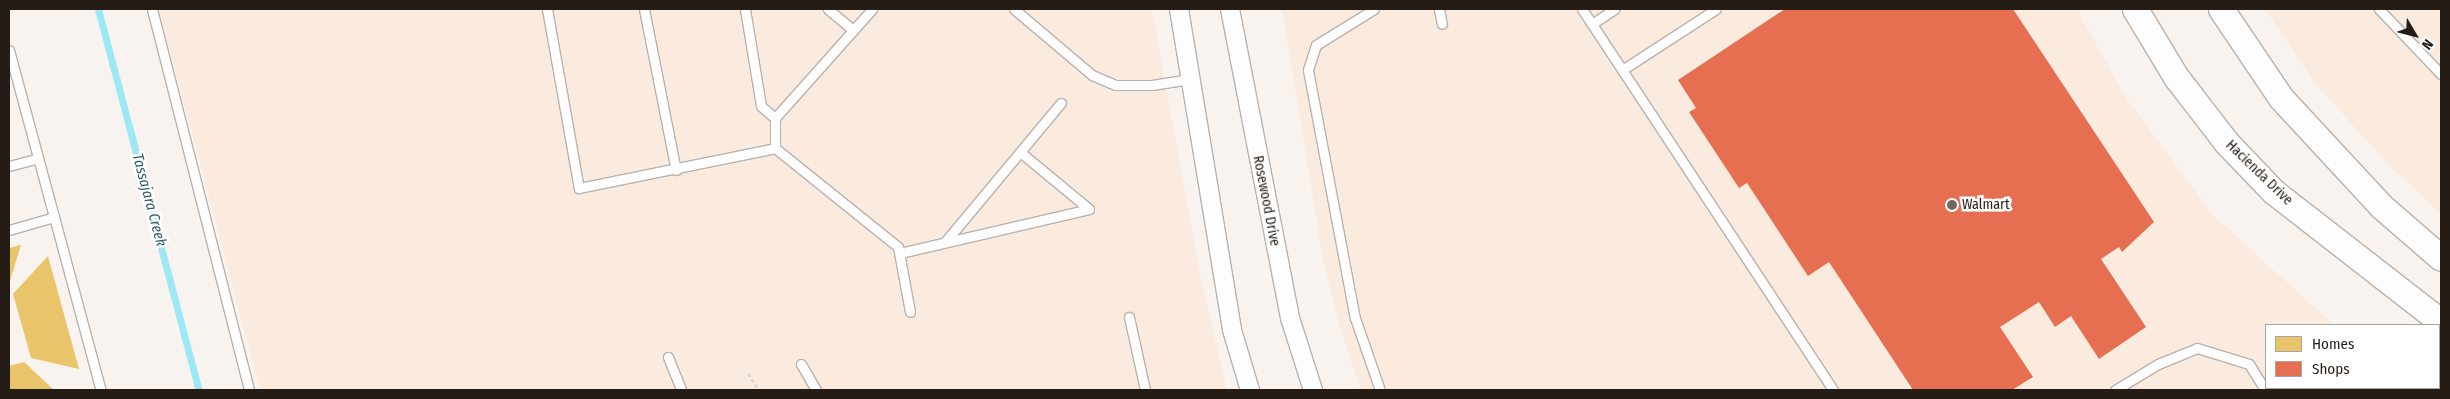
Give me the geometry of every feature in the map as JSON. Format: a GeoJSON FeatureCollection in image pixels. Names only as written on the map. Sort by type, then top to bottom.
{"type":"FeatureCollection","features":[{"type":"Feature","properties":{"kind":"main road","name":"Hacienda Drive"},"geometry":{"type":"LineString","coordinates":[[2136,9],[2182,84],[2226,142],[2274,192],[2441,322]]}},
{"type":"Feature","properties":{"kind":"main road"},"geometry":{"type":"LineString","coordinates":[[2221,9],[2281,98],[2381,206],[2441,258]]}},
{"type":"Feature","properties":{"kind":"street"},"geometry":{"type":"LineString","coordinates":[[1179,9],[1232,330],[1250,390]]}},
{"type":"Feature","properties":{"kind":"street","name":"Rosewood Drive"},"geometry":{"type":"LineString","coordinates":[[1230,9],[1290,318],[1313,390]]}},
{"type":"Feature","properties":{"kind":"lane"},"geometry":{"type":"LineString","coordinates":[[152,9],[249,390]]}},
{"type":"Feature","properties":{"kind":"lane"},"geometry":{"type":"LineString","coordinates":[[547,9],[579,188],[676,170],[775,148]]}},
{"type":"Feature","properties":{"kind":"lane"},"geometry":{"type":"LineString","coordinates":[[644,9],[676,170]]}},
{"type":"Feature","properties":{"kind":"lane"},"geometry":{"type":"LineString","coordinates":[[744,9],[761,106],[775,118]]}},
{"type":"Feature","properties":{"kind":"lane"},"geometry":{"type":"LineString","coordinates":[[828,9],[854,30]]}},
{"type":"Feature","properties":{"kind":"lane"},"geometry":{"type":"LineString","coordinates":[[775,148],[775,118],[872,9]]}},
{"type":"Feature","properties":{"kind":"lane"},"geometry":{"type":"LineString","coordinates":[[1014,9],[1092,75],[1115,85],[1152,85],[1190,79]]}},
{"type":"Feature","properties":{"kind":"lane"},"geometry":{"type":"LineString","coordinates":[[1374,9],[1316,45],[1308,70],[1355,318],[1380,390]]}},
{"type":"Feature","properties":{"kind":"lane"},"geometry":{"type":"LineString","coordinates":[[1439,9],[1442,24]]}},
{"type":"Feature","properties":{"kind":"lane"},"geometry":{"type":"LineString","coordinates":[[1582,9],[1833,390]]}},
{"type":"Feature","properties":{"kind":"lane"},"geometry":{"type":"LineString","coordinates":[[1592,24],[1614,9]]}},
{"type":"Feature","properties":{"kind":"lane"},"geometry":{"type":"LineString","coordinates":[[1622,70],[1716,9]]}},
{"type":"Feature","properties":{"kind":"lane"},"geometry":{"type":"LineString","coordinates":[[2379,9],[2441,74]]}},
{"type":"Feature","properties":{"kind":"lane"},"geometry":{"type":"LineString","coordinates":[[9,50],[101,390]]}},
{"type":"Feature","properties":{"kind":"lane"},"geometry":{"type":"LineString","coordinates":[[944,242],[1061,103]]}},
{"type":"Feature","properties":{"kind":"lane"},"geometry":{"type":"LineString","coordinates":[[775,148],[898,247],[910,312]]}},
{"type":"Feature","properties":{"kind":"lane"},"geometry":{"type":"LineString","coordinates":[[900,253],[1089,209],[1020,152]]}},
{"type":"Feature","properties":{"kind":"lane"},"geometry":{"type":"LineString","coordinates":[[9,166],[38,158]]}},
{"type":"Feature","properties":{"kind":"lane"},"geometry":{"type":"LineString","coordinates":[[9,230],[54,217]]}},
{"type":"Feature","properties":{"kind":"lane"},"geometry":{"type":"LineString","coordinates":[[1129,318],[1145,390]]}},
{"type":"Feature","properties":{"kind":"lane"},"geometry":{"type":"LineString","coordinates":[[2115,390],[2129,386],[2158,364],[2197,348],[2249,364],[2265,390]]}},
{"type":"Feature","properties":{"kind":"lane"},"geometry":{"type":"LineString","coordinates":[[668,357],[680,390]]}},
{"type":"Feature","properties":{"kind":"lane"},"geometry":{"type":"LineString","coordinates":[[801,364],[816,390]]}},
{"type":"Feature","properties":{"kind":"lane"},"geometry":{"type":"LineString","coordinates":[[2325,390],[2348,390]]}},
{"type":"Feature","properties":{"kind":"path"},"geometry":{"type":"LineString","coordinates":[[748,373],[759,390]]}},
{"type":"Feature","properties":{"kind":"shaded area"},"geometry":{"type":"Polygon","coordinates":[[[159,9],[1152,9],[1201,279],[1227,390],[260,390],[159,9]]]}},
{"type":"Feature","properties":{"kind":"shaded area"},"geometry":{"type":"Polygon","coordinates":[[[1282,9],[2077,9],[2124,95],[2212,214],[2333,324],[2265,324],[2265,389],[2408,390],[1361,390],[1341,331],[1323,259],[1282,9]]]}},
{"type":"Feature","properties":{"kind":"shaded area"},"geometry":{"type":"Polygon","coordinates":[[[2265,9],[2441,9],[2441,214],[2390,166],[2316,85],[2265,9]]]}},
{"type":"Feature","properties":{"kind":"building: Homes"},"geometry":{"type":"Polygon","coordinates":[[[21,245],[9,284],[9,248],[21,245]]]}},
{"type":"Feature","properties":{"kind":"building: Homes"},"geometry":{"type":"Polygon","coordinates":[[[48,256],[79,369],[31,358],[13,294],[48,256]]]}},
{"type":"Feature","properties":{"kind":"building: Homes"},"geometry":{"type":"Polygon","coordinates":[[[24,362],[54,390],[9,390],[9,366],[24,362]]]}},
{"type":"Feature","properties":{"kind":"building: Shops","name":"Walmart"},"geometry":{"type":"Polygon","coordinates":[[[1785,9],[2013,9],[2154,222],[2122,252],[2119,247],[2101,259],[2146,327],[2099,359],[2071,316],[2055,327],[2039,302],[2000,327],[2033,377],[2012,390],[1913,390],[1829,262],[1808,276],[1747,183],[1739,188],[1689,112],[1696,108],[1678,80],[1785,9]]]}},
{"type":"Feature","properties":{"kind":"waterway","name":"Tassajara Creek"},"geometry":{"type":"LineString","coordinates":[[98,9],[199,390]]}},
{"type":"Feature","properties":{"kind":"place","name":"Walmart"},"geometry":{"type":"Point","coordinates":[1952,205]}}]}
